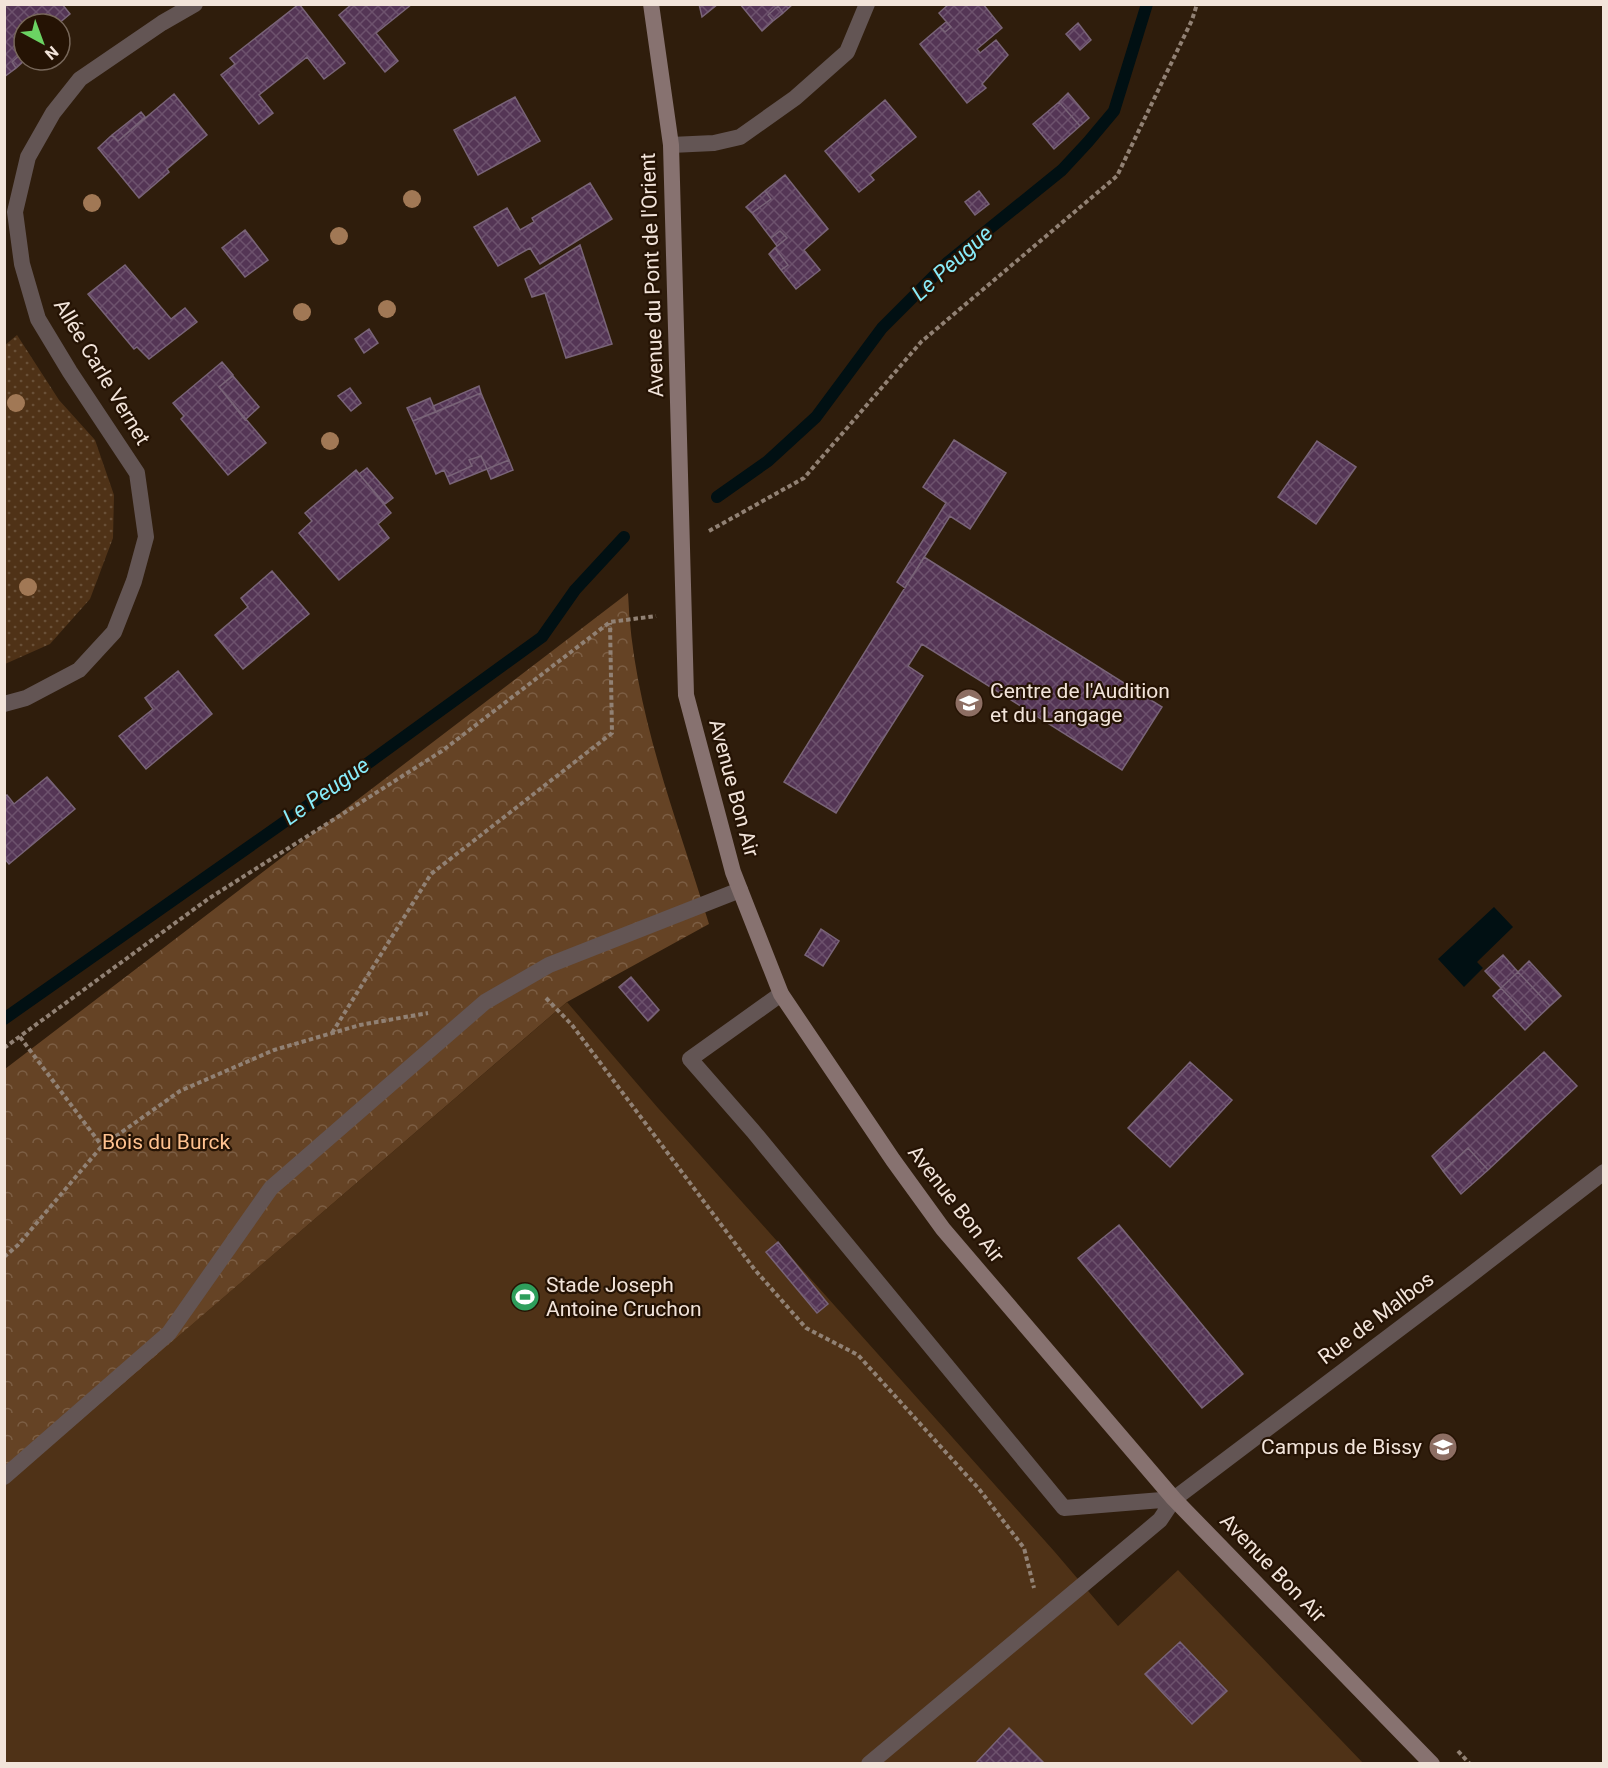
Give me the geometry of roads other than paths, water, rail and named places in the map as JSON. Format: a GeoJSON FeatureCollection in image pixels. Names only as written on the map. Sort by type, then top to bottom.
{"type":"FeatureCollection","features":[{"type":"Feature","properties":{"kind":"main road","name":"Avenue du Pont de l'Orient"},"geometry":{"type":"LineString","coordinates":[[651,4],[671,145],[681,546]]}},
{"type":"Feature","properties":{"kind":"main road","name":"Avenue Bon Air"},"geometry":{"type":"LineString","coordinates":[[681,546],[686,695],[733,872],[781,994],[893,1160],[943,1229],[1174,1499],[1432,1764]]}},
{"type":"Feature","properties":{"kind":"street","name":"Allée Carle Vernet"},"geometry":{"type":"LineString","coordinates":[[4,704],[26,698],[79,670],[114,632],[134,581],[146,537],[137,473],[38,320],[22,264],[15,212],[28,157],[53,113],[80,79],[162,23],[195,4]]}},
{"type":"Feature","properties":{"kind":"street"},"geometry":{"type":"LineString","coordinates":[[671,145],[714,143],[740,137],[795,99],[847,52],[867,4]]}},
{"type":"Feature","properties":{"kind":"street"},"geometry":{"type":"LineString","coordinates":[[4,1477],[169,1333],[271,1188],[485,1002],[549,965],[740,890]]}},
{"type":"Feature","properties":{"kind":"street"},"geometry":{"type":"LineString","coordinates":[[781,994],[690,1059],[761,1141],[1064,1508],[1174,1499]]}},
{"type":"Feature","properties":{"kind":"street","name":"Rue de Malbos"},"geometry":{"type":"LineString","coordinates":[[869,1764],[1160,1520],[1174,1499],[1604,1172]]}},
{"type":"Feature","properties":{"kind":"waterway","name":"Le Peugue"},"geometry":{"type":"LineString","coordinates":[[717,497],[768,461],[816,417],[882,328],[947,263],[1062,170],[1088,142],[1114,111],[1147,4]]}},
{"type":"Feature","properties":{"kind":"waterway","name":"Le Peugue"},"geometry":{"type":"LineString","coordinates":[[4,1019],[371,761],[542,637],[575,590],[624,537]]}},
{"type":"Feature","properties":{"kind":"place","name":"Centre de l'Audition et du Langage"},"geometry":{"type":"Point","coordinates":[969,703]}},
{"type":"Feature","properties":{"kind":"place","name":"Stade Joseph Antoine Cruchon"},"geometry":{"type":"Point","coordinates":[525,1297]}},
{"type":"Feature","properties":{"kind":"place","name":"Campus de Bissy"},"geometry":{"type":"Point","coordinates":[1443,1447]}},
{"type":"Feature","properties":{"kind":"park label","name":"Bois du Burck"},"geometry":{"type":"Point","coordinates":[166,1142]}}]}
